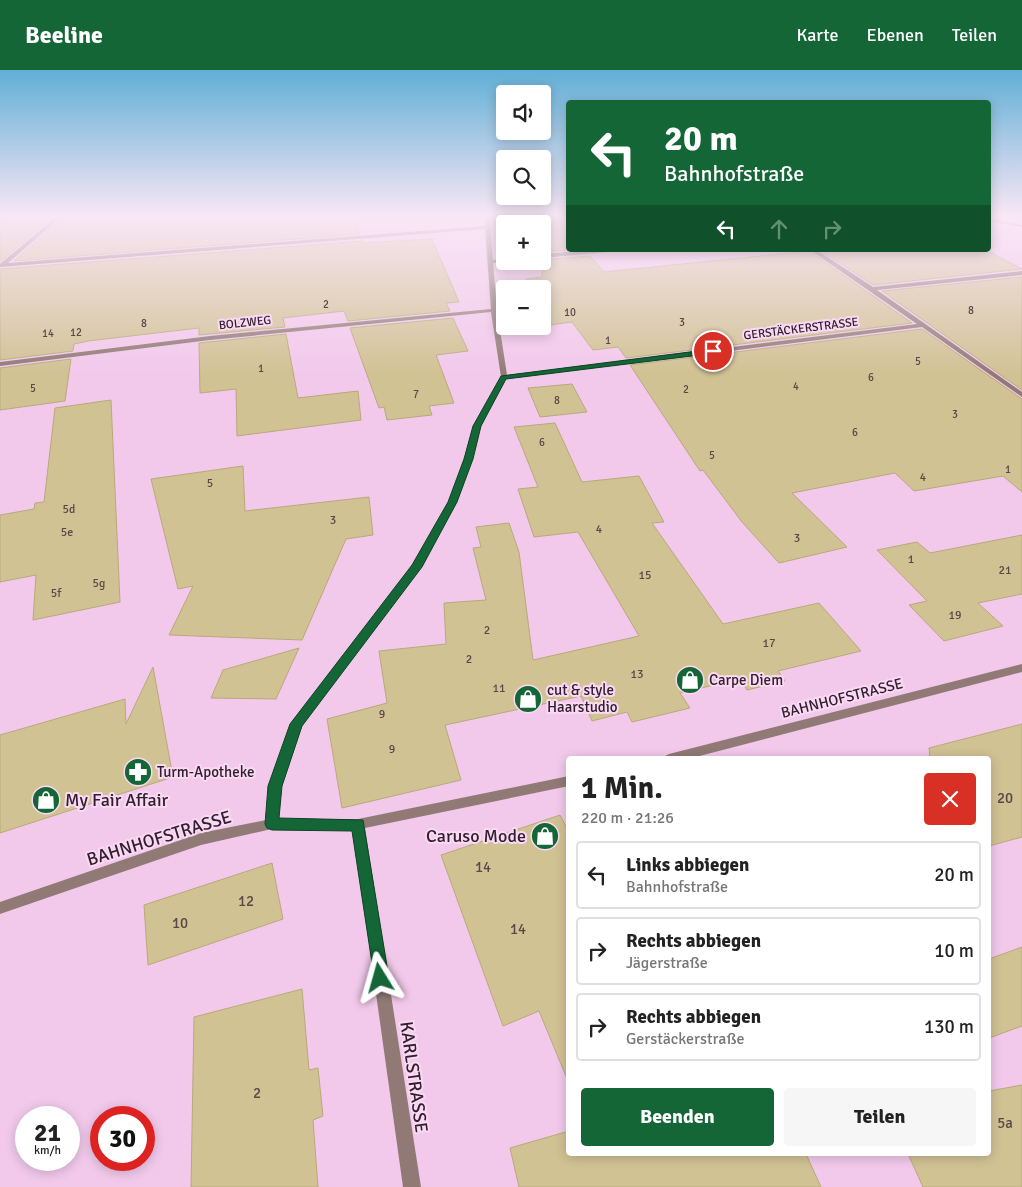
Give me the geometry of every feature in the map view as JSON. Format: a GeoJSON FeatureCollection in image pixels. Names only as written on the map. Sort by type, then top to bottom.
{"type":"FeatureCollection","features":[{"type":"Feature","properties":{"kind":"street"},"geometry":{"type":"LineString","coordinates":[[272,824],[275,786],[297,724],[416,567],[452,502],[468,459],[477,426],[504,377],[494,310],[491,269]]}},
{"type":"Feature","properties":{"kind":"street"},"geometry":{"type":"LineString","coordinates":[[842,269],[1022,395]]}},
{"type":"Feature","properties":{"kind":"street"},"geometry":{"type":"LineString","coordinates":[[872,289],[1022,273]]}},
{"type":"Feature","properties":{"kind":"street","name":"BOLZWEG"},"geometry":{"type":"LineString","coordinates":[[0,364],[210,338],[494,310]]}},
{"type":"Feature","properties":{"kind":"street","name":"GERSTÄCKERSTRASSE"},"geometry":{"type":"LineString","coordinates":[[504,377],[923,325]]}},
{"type":"Feature","properties":{"kind":"street","name":"BAHNHOFSTRASSE"},"geometry":{"type":"LineString","coordinates":[[681,756],[1022,668]]}},
{"type":"Feature","properties":{"kind":"street","name":"BAHNHOFSTRASSE"},"geometry":{"type":"LineString","coordinates":[[0,908],[201,839],[272,824],[358,824],[566,782]]}},
{"type":"Feature","properties":{"kind":"street","name":"KARLSTRASSE"},"geometry":{"type":"LineString","coordinates":[[358,824],[412,1187]]}},
{"type":"Feature","properties":{"kind":"building"},"geometry":{"type":"Polygon","coordinates":[[[0,269],[445,269],[459,302],[446,303],[450,311],[348,321],[344,311],[283,318],[285,327],[199,335],[199,328],[88,341],[74,344],[73,351],[0,360],[0,269]]]}},
{"type":"Feature","properties":{"kind":"building"},"geometry":{"type":"Polygon","coordinates":[[[601,269],[604,272],[632,269],[835,269],[912,323],[626,358],[618,347],[593,350],[572,322],[551,325],[551,280],[526,279],[542,277],[542,270],[601,269]]]}},
{"type":"Feature","properties":{"kind":"building"},"geometry":{"type":"Polygon","coordinates":[[[849,269],[1021,269],[873,285],[849,269]]]}},
{"type":"Feature","properties":{"kind":"building"},"geometry":{"type":"Polygon","coordinates":[[[1022,277],[1022,390],[882,291],[1022,277]]]}},
{"type":"Feature","properties":{"kind":"building"},"geometry":{"type":"Polygon","coordinates":[[[453,318],[468,351],[436,355],[454,403],[429,406],[432,415],[387,420],[384,407],[379,408],[350,328],[453,318]]]}},
{"type":"Feature","properties":{"kind":"building"},"geometry":{"type":"Polygon","coordinates":[[[922,329],[1022,399],[1022,492],[1003,476],[914,491],[895,473],[792,493],[847,547],[779,563],[742,522],[703,470],[700,471],[630,365],[922,329]]]}},
{"type":"Feature","properties":{"kind":"building"},"geometry":{"type":"Polygon","coordinates":[[[286,334],[298,398],[358,391],[361,420],[237,436],[236,389],[200,393],[199,343],[286,334]]]}},
{"type":"Feature","properties":{"kind":"building"},"geometry":{"type":"Polygon","coordinates":[[[71,359],[65,401],[0,410],[0,368],[71,359]]]}},
{"type":"Feature","properties":{"kind":"building"},"geometry":{"type":"Polygon","coordinates":[[[572,384],[587,412],[540,417],[528,388],[572,384]]]}},
{"type":"Feature","properties":{"kind":"building"},"geometry":{"type":"Polygon","coordinates":[[[111,400],[120,602],[33,620],[36,575],[0,582],[0,515],[34,509],[35,503],[44,502],[55,408],[111,400]]]}},
{"type":"Feature","properties":{"kind":"building"},"geometry":{"type":"Polygon","coordinates":[[[555,423],[582,482],[639,476],[664,522],[652,523],[723,624],[819,603],[861,651],[778,671],[785,681],[747,690],[740,679],[680,693],[690,708],[632,722],[627,712],[592,721],[581,696],[445,725],[461,780],[342,808],[327,719],[387,703],[379,651],[446,644],[444,603],[486,600],[473,548],[481,547],[476,527],[509,523],[519,552],[533,660],[639,636],[578,532],[534,537],[518,489],[538,487],[514,427],[555,423]]]}},
{"type":"Feature","properties":{"kind":"building"},"geometry":{"type":"Polygon","coordinates":[[[243,466],[245,511],[369,497],[373,535],[346,539],[302,640],[169,635],[193,586],[178,589],[151,479],[243,466]]]}},
{"type":"Feature","properties":{"kind":"building"},"geometry":{"type":"Polygon","coordinates":[[[1022,535],[1022,594],[978,603],[1003,626],[944,641],[909,605],[927,601],[877,550],[917,542],[930,553],[1022,535]]]}},
{"type":"Feature","properties":{"kind":"building"},"geometry":{"type":"Polygon","coordinates":[[[299,648],[276,699],[211,698],[223,670],[299,648]]]}},
{"type":"Feature","properties":{"kind":"building"},"geometry":{"type":"Polygon","coordinates":[[[153,667],[173,777],[0,833],[0,735],[125,699],[126,724],[153,667]]]}},
{"type":"Feature","properties":{"kind":"building"},"geometry":{"type":"Polygon","coordinates":[[[1022,724],[1022,837],[991,845],[991,756],[930,756],[929,748],[1022,724]]]}},
{"type":"Feature","properties":{"kind":"building"},"geometry":{"type":"Polygon","coordinates":[[[560,815],[566,826],[566,1076],[539,1011],[503,1026],[441,855],[560,815]]]}},
{"type":"Feature","properties":{"kind":"building"},"geometry":{"type":"Polygon","coordinates":[[[272,863],[283,919],[148,965],[144,905],[272,863]]]}},
{"type":"Feature","properties":{"kind":"building"},"geometry":{"type":"Polygon","coordinates":[[[1022,947],[1022,1026],[991,1037],[991,958],[1022,947]]]}},
{"type":"Feature","properties":{"kind":"building"},"geometry":{"type":"Polygon","coordinates":[[[302,989],[309,1070],[318,1068],[323,1116],[313,1120],[318,1187],[191,1187],[194,1017],[302,989]]]}},
{"type":"Feature","properties":{"kind":"building"},"geometry":{"type":"Polygon","coordinates":[[[1022,1085],[1022,1187],[923,1187],[909,1156],[991,1156],[991,1091],[1022,1085]]]}},
{"type":"Feature","properties":{"kind":"building"},"geometry":{"type":"Polygon","coordinates":[[[566,1132],[566,1156],[807,1156],[821,1187],[519,1187],[510,1148],[566,1132]]]}},
{"type":"Feature","properties":{"kind":"place","name":"Carpe Diem"},"geometry":{"type":"Point","coordinates":[690,680]}},
{"type":"Feature","properties":{"kind":"place","name":"cut & style Haarstudio"},"geometry":{"type":"Point","coordinates":[528,699]}},
{"type":"Feature","properties":{"kind":"place","name":"Turm-Apotheke"},"geometry":{"type":"Point","coordinates":[138,772]}},
{"type":"Feature","properties":{"kind":"place","name":"My Fair Affair"},"geometry":{"type":"Point","coordinates":[46,800]}},
{"type":"Feature","properties":{"kind":"place","name":"Caruso Mode"},"geometry":{"type":"Point","coordinates":[545,836]}},
{"type":"Feature","properties":{"kind":"route"},"geometry":{"type":"LineString","coordinates":[[380,978],[358,824],[272,824],[275,786],[297,724],[416,567],[452,502],[468,459],[477,426],[504,377],[713,351]]}}]}
